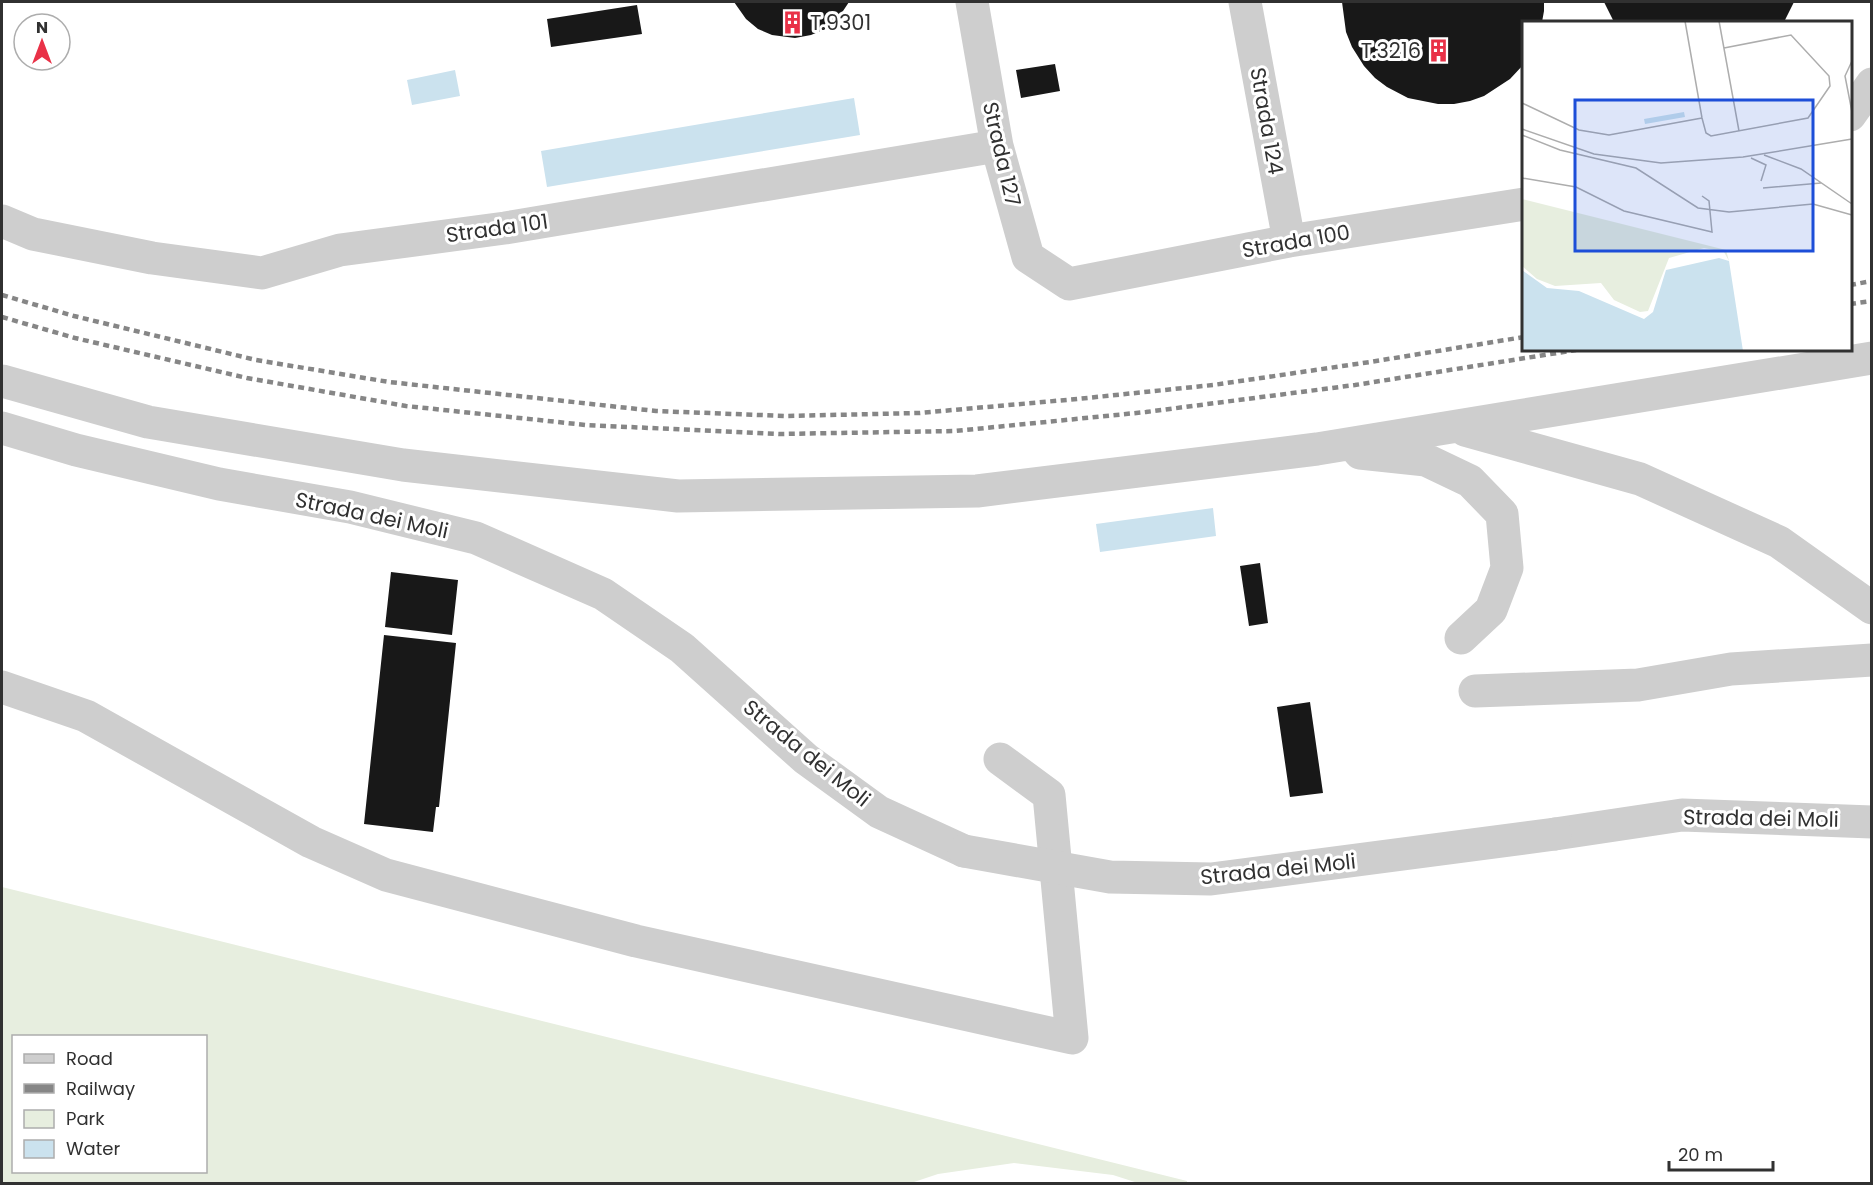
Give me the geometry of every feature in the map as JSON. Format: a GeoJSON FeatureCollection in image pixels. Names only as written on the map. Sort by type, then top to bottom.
{"type":"FeatureCollection","features":[{"type":"Feature","properties":{"kind":"street","name":"Strada 127"},"geometry":{"type":"LineString","coordinates":[[972,2],[997,146],[1028,257],[1070,284]]}},
{"type":"Feature","properties":{"kind":"street","name":"Strada 124"},"geometry":{"type":"LineString","coordinates":[[1245,2],[1289,241]]}},
{"type":"Feature","properties":{"kind":"street"},"geometry":{"type":"LineString","coordinates":[[1852,114],[1872,84]]}},
{"type":"Feature","properties":{"kind":"street","name":"Strada 101"},"geometry":{"type":"LineString","coordinates":[[2,221],[33,234],[141,256],[262,273],[340,250],[505,228],[997,146]]}},
{"type":"Feature","properties":{"kind":"street","name":"Strada 100"},"geometry":{"type":"LineString","coordinates":[[1070,284],[1289,241],[1522,204]]}},
{"type":"Feature","properties":{"kind":"street"},"geometry":{"type":"LineString","coordinates":[[2,381],[148,422],[403,465],[678,496],[978,491],[1317,449],[1872,358]]}},
{"type":"Feature","properties":{"kind":"street"},"geometry":{"type":"LineString","coordinates":[[1454,427],[1640,478],[1779,543],[1872,608]]}},
{"type":"Feature","properties":{"kind":"street","name":"Strada dei Moli"},"geometry":{"type":"LineString","coordinates":[[2,428],[76,450],[219,484],[350,507],[476,538],[529,561],[603,594],[682,648],[806,759],[879,812],[964,851],[1110,877],[1211,879],[1682,815],[1872,822]]}},
{"type":"Feature","properties":{"kind":"street"},"geometry":{"type":"LineString","coordinates":[[1317,449],[1426,460],[1470,481],[1502,514],[1507,568],[1491,610],[1461,638]]}},
{"type":"Feature","properties":{"kind":"street"},"geometry":{"type":"LineString","coordinates":[[1475,691],[1638,686],[1731,669],[1872,660]]}},
{"type":"Feature","properties":{"kind":"street"},"geometry":{"type":"LineString","coordinates":[[2,687],[86,716],[311,842],[386,875],[636,941],[1072,1038],[1049,795],[1000,759]]}},
{"type":"Feature","properties":{"kind":"green space"},"geometry":{"type":"Polygon","coordinates":[[[2,887],[1187,1181],[1187,1183],[1138,1183],[1113,1175],[1014,1163],[938,1174],[908,1184],[2,1183],[2,887]]]}},
{"type":"Feature","properties":{"kind":"water"},"geometry":{"type":"Polygon","coordinates":[[[455,70],[460,96],[412,105],[407,80],[455,70]]]}},
{"type":"Feature","properties":{"kind":"water"},"geometry":{"type":"Polygon","coordinates":[[[854,98],[860,135],[547,187],[541,151],[854,98]]]}},
{"type":"Feature","properties":{"kind":"water"},"geometry":{"type":"Polygon","coordinates":[[[1213,508],[1216,536],[1100,552],[1096,524],[1213,508]]]}},
{"type":"Feature","properties":{"kind":"building","name":"T.9301"},"geometry":{"type":"Polygon","coordinates":[[[734,2],[849,2],[837,20],[825,29],[795,38],[772,35],[758,29],[746,19],[734,2]]]}},
{"type":"Feature","properties":{"kind":"building","name":"T.3216"},"geometry":{"type":"Polygon","coordinates":[[[1342,2],[1544,2],[1542,21],[1522,21],[1522,66],[1510,79],[1484,96],[1454,104],[1438,104],[1408,98],[1387,87],[1364,66],[1346,32],[1342,2]]]}},
{"type":"Feature","properties":{"kind":"building"},"geometry":{"type":"Polygon","coordinates":[[[1604,2],[1794,2],[1784,21],[1614,21],[1604,2]]]}},
{"type":"Feature","properties":{"kind":"building"},"geometry":{"type":"Polygon","coordinates":[[[637,5],[642,34],[551,47],[547,19],[637,5]]]}},
{"type":"Feature","properties":{"kind":"building"},"geometry":{"type":"Polygon","coordinates":[[[1055,64],[1060,91],[1021,98],[1016,70],[1055,64]]]}},
{"type":"Feature","properties":{"kind":"building"},"geometry":{"type":"Polygon","coordinates":[[[1260,563],[1268,623],[1249,626],[1240,566],[1260,563]]]}},
{"type":"Feature","properties":{"kind":"building"},"geometry":{"type":"Polygon","coordinates":[[[391,572],[458,580],[452,635],[385,627],[391,572]]]}},
{"type":"Feature","properties":{"kind":"building"},"geometry":{"type":"Polygon","coordinates":[[[384,635],[456,643],[439,807],[436,807],[433,832],[364,824],[384,635]]]}},
{"type":"Feature","properties":{"kind":"building"},"geometry":{"type":"Polygon","coordinates":[[[1310,702],[1323,793],[1290,797],[1277,707],[1310,702]]]}},
{"type":"Feature","properties":{"kind":"railway"},"geometry":{"type":"LineString","coordinates":[[1852,285],[1872,281]]}},
{"type":"Feature","properties":{"kind":"railway"},"geometry":{"type":"LineString","coordinates":[[2,295],[74,316],[256,360],[389,382],[656,411],[786,416],[919,413],[1213,385],[1522,337]]}},
{"type":"Feature","properties":{"kind":"railway"},"geometry":{"type":"LineString","coordinates":[[1852,304],[1872,301]]}},
{"type":"Feature","properties":{"kind":"railway"},"geometry":{"type":"LineString","coordinates":[[2,317],[75,338],[247,378],[406,406],[586,425],[779,434],[955,431],[1146,412],[1355,385],[1570,351]]}},
{"type":"Feature","properties":{"kind":"place","name":"T.9301"},"geometry":{"type":"Point","coordinates":[792,22]}},
{"type":"Feature","properties":{"kind":"place","name":"T.3216"},"geometry":{"type":"Point","coordinates":[1439,50]}}]}
